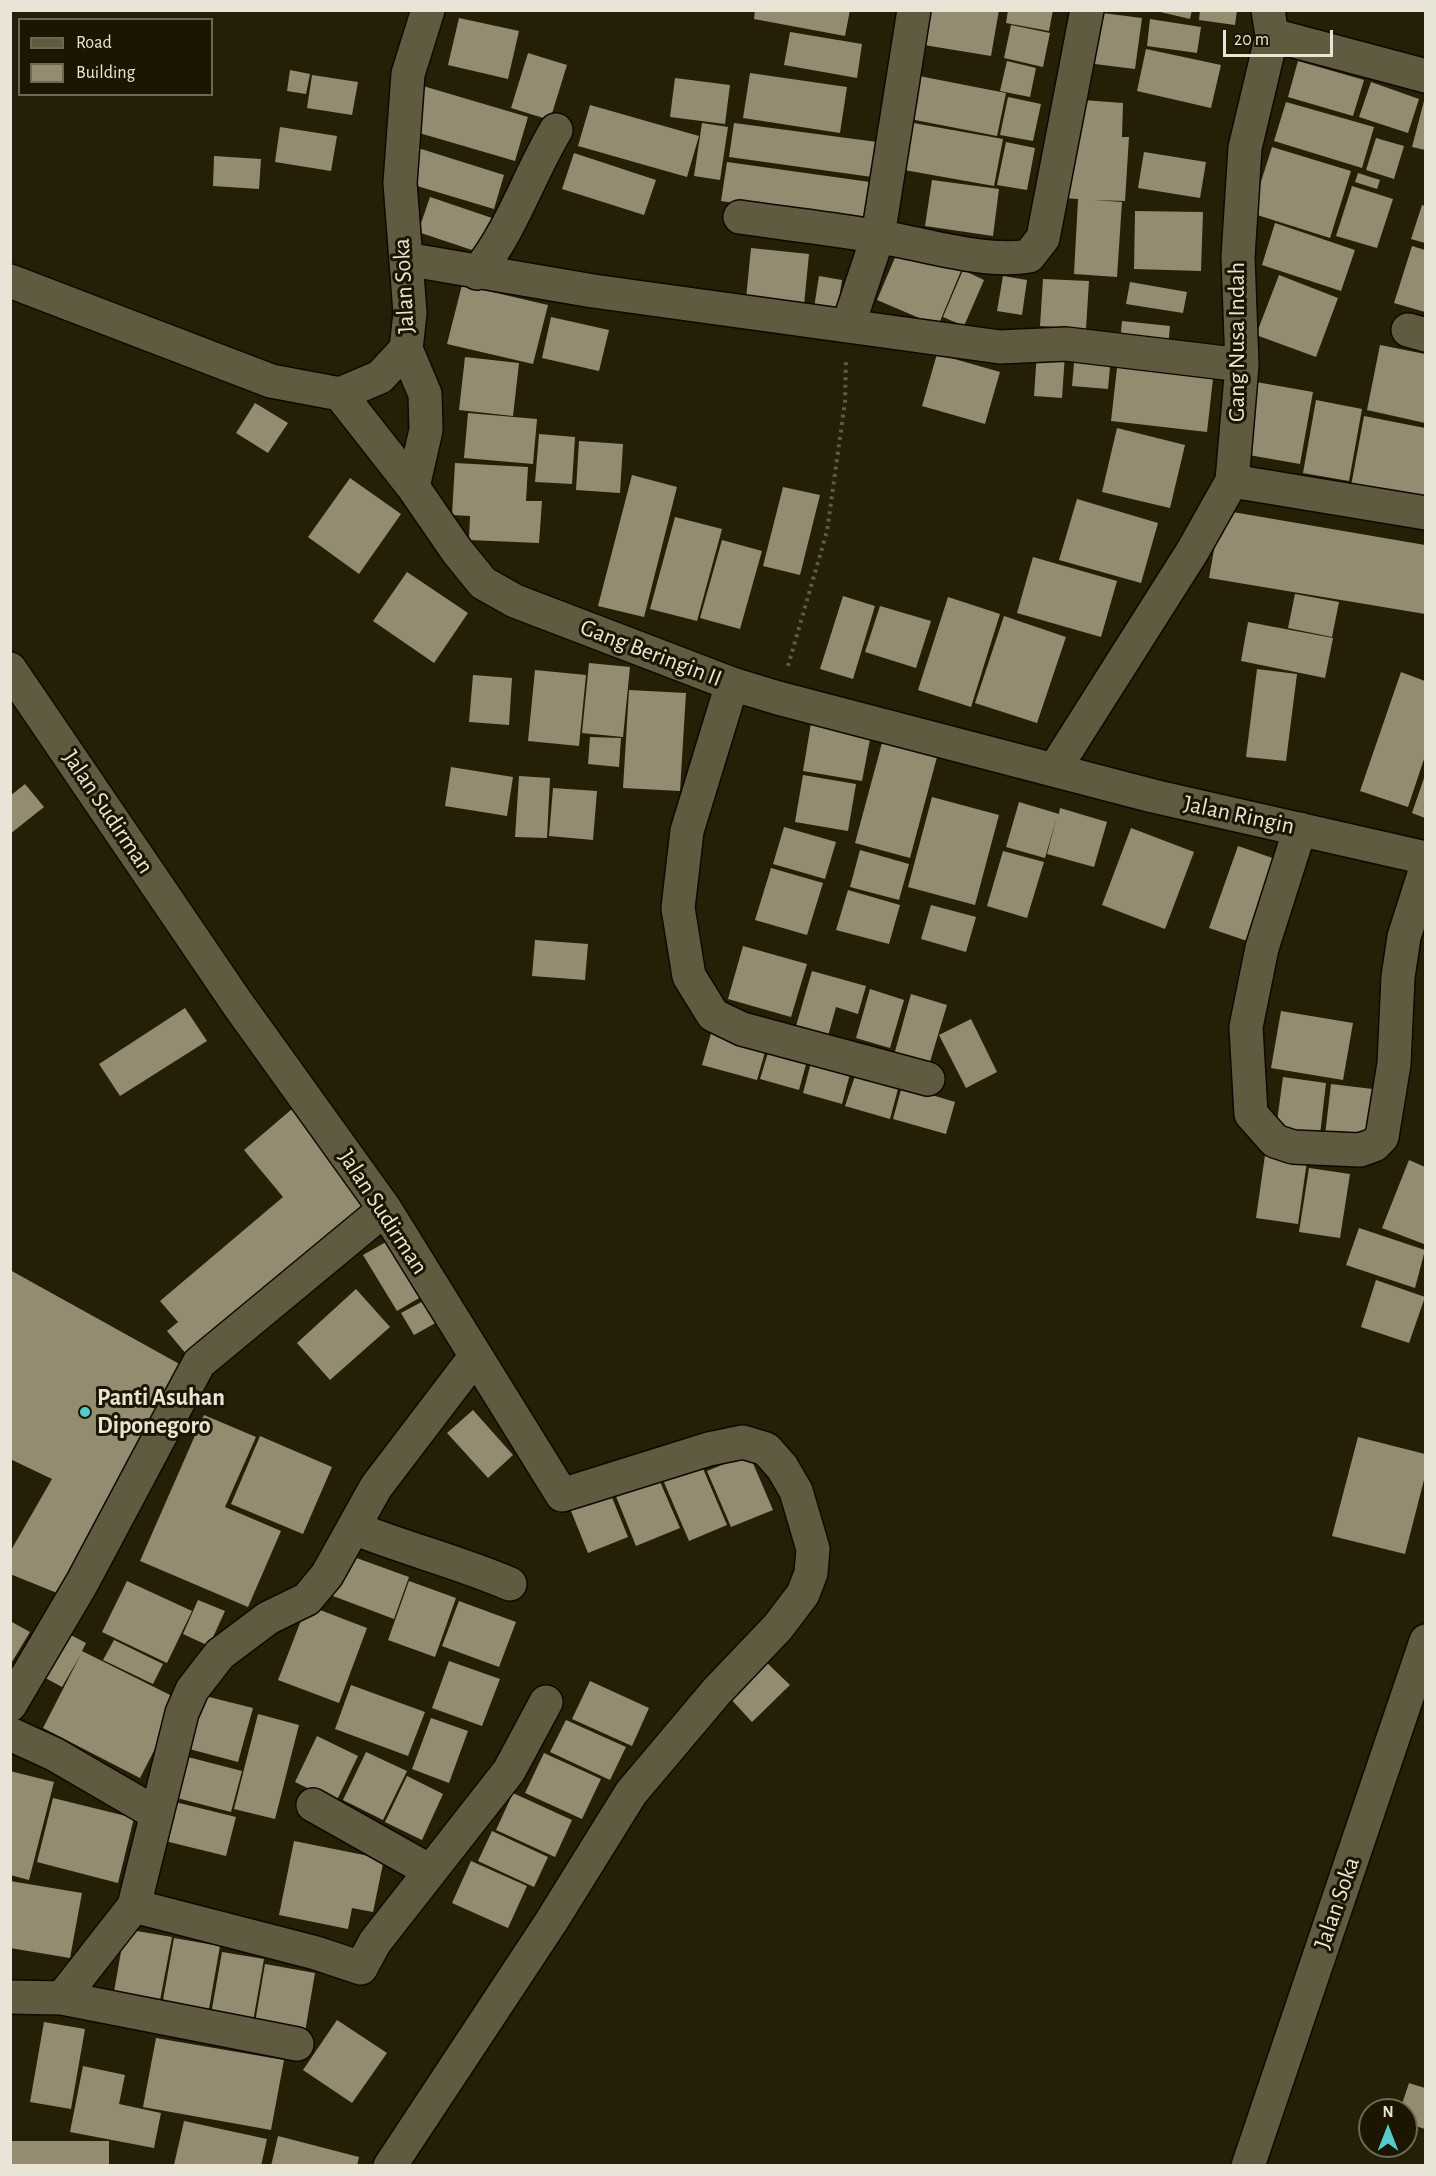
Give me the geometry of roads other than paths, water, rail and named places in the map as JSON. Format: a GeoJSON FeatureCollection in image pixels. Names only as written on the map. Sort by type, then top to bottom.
{"type":"FeatureCollection","features":[{"type":"Feature","properties":{"kind":"street","name":"Jalan Soka"},"geometry":{"type":"LineString","coordinates":[[340,393],[380,377],[406,349],[410,314],[400,183],[408,74],[428,10]]}},
{"type":"Feature","properties":{"kind":"street"},"geometry":{"type":"LineString","coordinates":[[848,326],[878,236],[914,10]]}},
{"type":"Feature","properties":{"kind":"street"},"geometry":{"type":"LineString","coordinates":[[740,217],[878,236],[1012,259],[1029,256],[1043,238],[1088,10]]}},
{"type":"Feature","properties":{"kind":"street"},"geometry":{"type":"LineString","coordinates":[[1270,23],[1425,75]]}},
{"type":"Feature","properties":{"kind":"street","name":"Gang Nusa Indah"},"geometry":{"type":"LineString","coordinates":[[1054,770],[1192,552],[1232,481],[1242,365],[1238,257],[1245,148],[1270,23]]}},
{"type":"Feature","properties":{"kind":"street"},"geometry":{"type":"LineString","coordinates":[[477,273],[494,251],[514,215],[534,166],[556,130]]}},
{"type":"Feature","properties":{"kind":"street"},"geometry":{"type":"LineString","coordinates":[[406,259],[477,273],[1000,347],[1066,344],[1242,365]]}},
{"type":"Feature","properties":{"kind":"street"},"geometry":{"type":"LineString","coordinates":[[10,281],[271,381],[340,393]]}},
{"type":"Feature","properties":{"kind":"street"},"geometry":{"type":"LineString","coordinates":[[406,349],[424,393],[426,430],[413,487]]}},
{"type":"Feature","properties":{"kind":"street","name":"Gang Beringin II"},"geometry":{"type":"LineString","coordinates":[[340,393],[483,583],[514,601],[732,684],[1054,770]]}},
{"type":"Feature","properties":{"kind":"street"},"geometry":{"type":"LineString","coordinates":[[1232,481],[1425,513]]}},
{"type":"Feature","properties":{"kind":"street","name":"Jalan Sudirman"},"geometry":{"type":"LineString","coordinates":[[10,669],[237,1003],[386,1209],[562,1495],[709,1449],[743,1442],[766,1449],[782,1467],[796,1491],[813,1549],[811,1573],[803,1594],[778,1627],[717,1691],[631,1793],[551,1922],[390,2166]]}},
{"type":"Feature","properties":{"kind":"street"},"geometry":{"type":"LineString","coordinates":[[732,684],[687,831],[678,908],[689,976],[713,1015],[742,1029],[928,1079]]}},
{"type":"Feature","properties":{"kind":"street","name":"Jalan Ringin"},"geometry":{"type":"LineString","coordinates":[[1054,770],[1153,796],[1425,858]]}},
{"type":"Feature","properties":{"kind":"street"},"geometry":{"type":"LineString","coordinates":[[1300,829],[1262,948],[1246,1027],[1251,1114],[1275,1141],[1293,1147],[1360,1150],[1374,1145],[1382,1137],[1394,1064],[1398,977],[1404,937],[1425,868]]}},
{"type":"Feature","properties":{"kind":"street"},"geometry":{"type":"LineString","coordinates":[[10,1705],[82,1583],[199,1363],[386,1209]]}},
{"type":"Feature","properties":{"kind":"street"},"geometry":{"type":"LineString","coordinates":[[62,1998],[134,1906],[182,1713],[192,1690],[220,1653],[268,1618],[307,1599],[327,1575],[376,1487],[475,1357]]}},
{"type":"Feature","properties":{"kind":"street"},"geometry":{"type":"LineString","coordinates":[[354,1528],[393,1544],[461,1563],[510,1584]]}},
{"type":"Feature","properties":{"kind":"street","name":"Jalan Soka"},"geometry":{"type":"LineString","coordinates":[[1248,2166],[1425,1641]]}},
{"type":"Feature","properties":{"kind":"street"},"geometry":{"type":"LineString","coordinates":[[134,1906],[316,1953],[361,1968],[375,1942],[508,1771],[546,1702]]}},
{"type":"Feature","properties":{"kind":"street"},"geometry":{"type":"LineString","coordinates":[[10,1734],[63,1759],[157,1814]]}},
{"type":"Feature","properties":{"kind":"street"},"geometry":{"type":"LineString","coordinates":[[313,1805],[430,1871]]}},
{"type":"Feature","properties":{"kind":"street"},"geometry":{"type":"LineString","coordinates":[[10,1997],[62,1998],[297,2044]]}},
{"type":"Feature","properties":{"kind":"place","name":"Panti Asuhan Diponegoro"},"geometry":{"type":"Point","coordinates":[85,1412]}}]}
